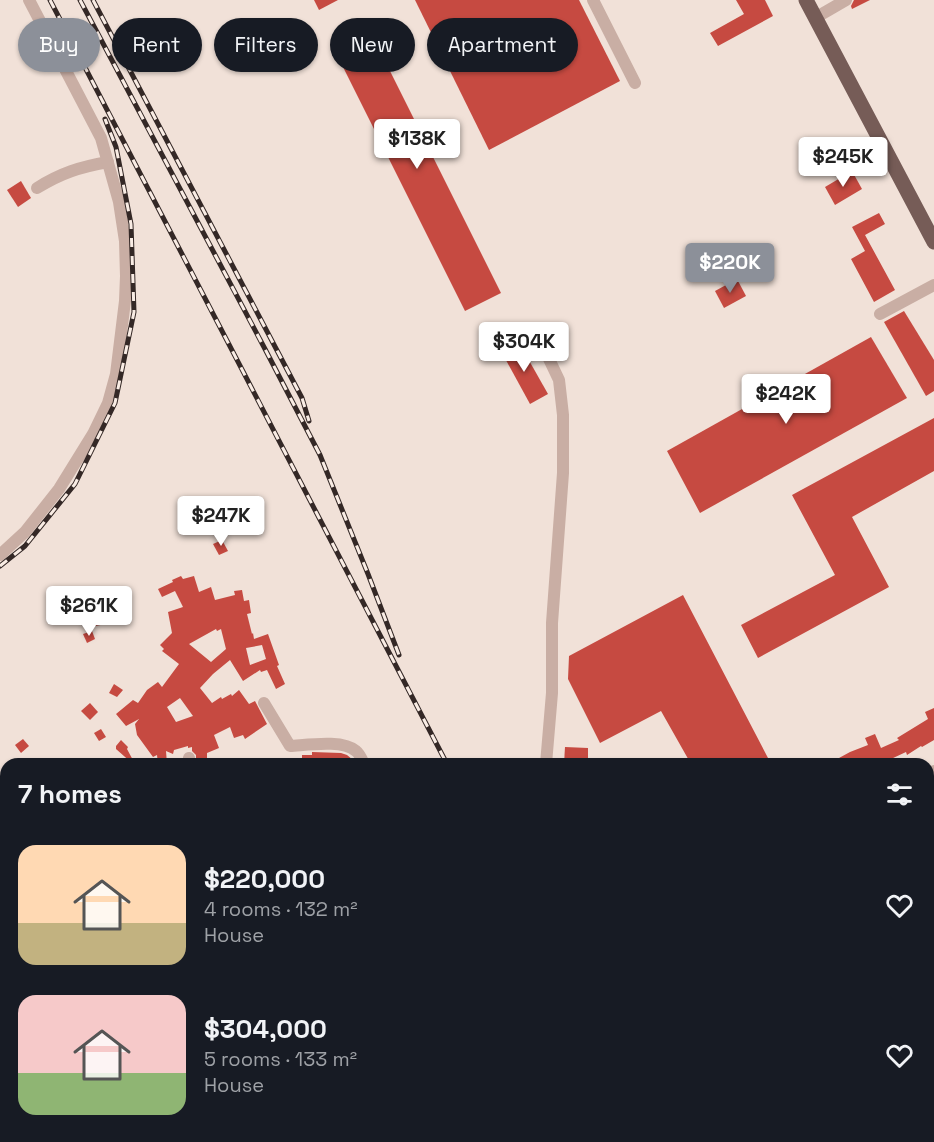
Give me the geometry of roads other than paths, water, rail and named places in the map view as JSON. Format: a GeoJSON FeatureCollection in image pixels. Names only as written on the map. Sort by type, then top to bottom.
{"type":"FeatureCollection","features":[{"type":"Feature","properties":{"kind":"main road"},"geometry":{"type":"LineString","coordinates":[[806,0],[934,242]]}},
{"type":"Feature","properties":{"kind":"street"},"geometry":{"type":"LineString","coordinates":[[0,555],[25,532],[59,489],[93,434],[108,403],[117,363],[125,301],[125,242],[119,202],[101,138],[29,0]]}},
{"type":"Feature","properties":{"kind":"street"},"geometry":{"type":"LineString","coordinates":[[593,0],[635,83]]}},
{"type":"Feature","properties":{"kind":"street"},"geometry":{"type":"LineString","coordinates":[[815,18],[846,0]]}},
{"type":"Feature","properties":{"kind":"street"},"geometry":{"type":"LineString","coordinates":[[37,188],[72,170],[108,162]]}},
{"type":"Feature","properties":{"kind":"street"},"geometry":{"type":"LineString","coordinates":[[880,314],[934,285]]}},
{"type":"Feature","properties":{"kind":"street"},"geometry":{"type":"LineString","coordinates":[[540,340],[559,380],[563,415],[563,473],[552,623],[552,693],[547,758]]}},
{"type":"Feature","properties":{"kind":"street"},"geometry":{"type":"LineString","coordinates":[[264,704],[290,746],[332,744],[349,746],[360,758]]}},
{"type":"Feature","properties":{"kind":"railway"},"geometry":{"type":"LineString","coordinates":[[50,0],[444,758]]}},
{"type":"Feature","properties":{"kind":"railway"},"geometry":{"type":"LineString","coordinates":[[80,0],[320,455],[399,655]]}},
{"type":"Feature","properties":{"kind":"railway"},"geometry":{"type":"LineString","coordinates":[[93,0],[302,398],[309,421]]}},
{"type":"Feature","properties":{"kind":"railway"},"geometry":{"type":"LineString","coordinates":[[0,566],[25,546],[75,484],[115,403],[134,312],[131,224],[116,147],[105,119]]}}]}
